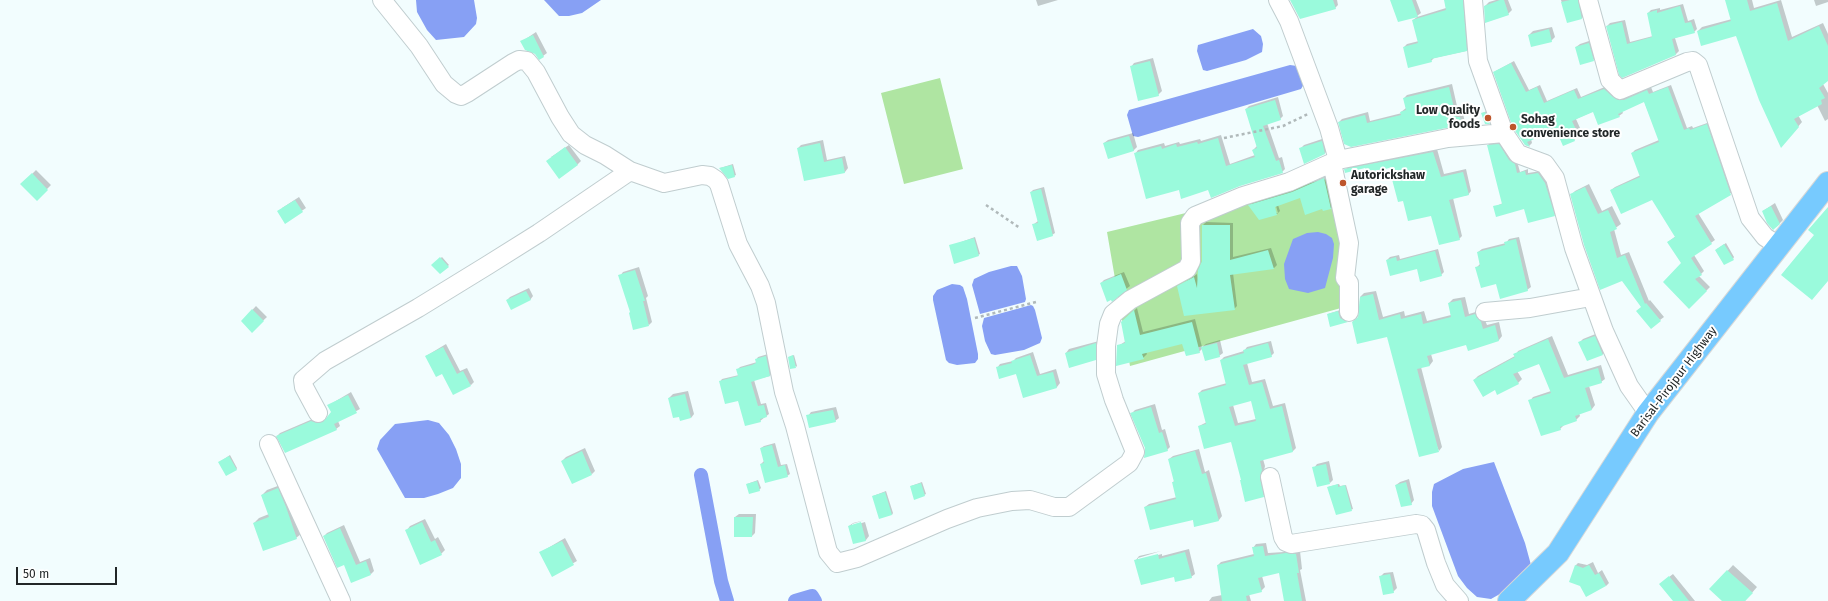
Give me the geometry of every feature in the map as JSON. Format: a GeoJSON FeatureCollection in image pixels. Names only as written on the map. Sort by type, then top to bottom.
{"type":"FeatureCollection","features":[{"type":"Feature","properties":{"kind":"highway","name":"Barisal-Pirojpur Highway"},"geometry":{"type":"LineString","coordinates":[[1509,601],[1558,553],[1648,413],[1828,183]]}},
{"type":"Feature","properties":{"kind":"street"},"geometry":{"type":"LineString","coordinates":[[382,0],[419,46],[444,84],[456,94],[461,96],[513,63],[522,60],[526,61],[536,72],[560,118],[571,134],[585,145],[630,171],[664,183],[706,175],[716,180],[719,184],[738,244],[760,286],[766,303],[784,392],[797,432],[828,552],[837,563],[857,558],[947,519],[977,508],[1012,501],[1030,500],[1054,507],[1069,507],[1129,463],[1135,452],[1114,400],[1106,374],[1106,346],[1109,324],[1113,314],[1130,300],[1188,269],[1191,261],[1190,223],[1194,216],[1243,196],[1289,182],[1335,162],[1448,138],[1504,133]]}},
{"type":"Feature","properties":{"kind":"street"},"geometry":{"type":"LineString","coordinates":[[1278,0],[1289,21],[1329,128],[1349,243],[1345,278],[1349,283],[1349,312]]}},
{"type":"Feature","properties":{"kind":"street"},"geometry":{"type":"LineString","coordinates":[[1473,0],[1478,61],[1504,133],[1518,154],[1545,164],[1555,178],[1574,248],[1591,297],[1629,386],[1648,413]]}},
{"type":"Feature","properties":{"kind":"street"},"geometry":{"type":"LineString","coordinates":[[1588,0],[1610,80],[1620,90],[1687,62],[1693,61],[1698,65],[1750,218],[1765,237],[1779,246]]}},
{"type":"Feature","properties":{"kind":"street"},"geometry":{"type":"LineString","coordinates":[[318,413],[304,386],[303,380],[325,361],[418,308],[488,265],[539,233],[630,171]]}},
{"type":"Feature","properties":{"kind":"street"},"geometry":{"type":"LineString","coordinates":[[1485,312],[1530,308],[1591,297]]}},
{"type":"Feature","properties":{"kind":"street"},"geometry":{"type":"LineString","coordinates":[[269,444],[341,601]]}},
{"type":"Feature","properties":{"kind":"street"},"geometry":{"type":"LineString","coordinates":[[1270,477],[1283,537],[1286,542],[1291,544],[1416,524],[1422,525],[1426,530],[1436,563],[1445,585],[1459,601]]}},
{"type":"Feature","properties":{"kind":"path"},"geometry":{"type":"LineString","coordinates":[[1224,138],[1283,126],[1320,107]]}},
{"type":"Feature","properties":{"kind":"path"},"geometry":{"type":"LineString","coordinates":[[986,205],[1020,228]]}},
{"type":"Feature","properties":{"kind":"path"},"geometry":{"type":"LineString","coordinates":[[975,318],[1036,302]]}},
{"type":"Feature","properties":{"kind":"green space"},"geometry":{"type":"Polygon","coordinates":[[[940,78],[963,169],[904,184],[881,93],[940,78]]]}},
{"type":"Feature","properties":{"kind":"green space"},"geometry":{"type":"Polygon","coordinates":[[[1331,178],[1345,239],[1341,308],[1130,366],[1107,232],[1331,178]]]}},
{"type":"Feature","properties":{"kind":"water"},"geometry":{"type":"Polygon","coordinates":[[[416,0],[474,0],[477,18],[476,24],[464,37],[436,40],[427,30],[417,12],[416,0]]]}},
{"type":"Feature","properties":{"kind":"water"},"geometry":{"type":"Polygon","coordinates":[[[544,0],[601,0],[582,13],[569,16],[559,16],[544,0]]]}},
{"type":"Feature","properties":{"kind":"water"},"geometry":{"type":"Polygon","coordinates":[[[1253,29],[1261,36],[1263,44],[1262,52],[1246,60],[1207,71],[1203,70],[1197,51],[1198,45],[1253,29]]]}},
{"type":"Feature","properties":{"kind":"water"},"geometry":{"type":"Polygon","coordinates":[[[1290,65],[1297,66],[1304,84],[1301,89],[1138,137],[1133,136],[1127,115],[1129,110],[1290,65]]]}},
{"type":"Feature","properties":{"kind":"water"},"geometry":{"type":"Polygon","coordinates":[[[1318,232],[1326,234],[1332,238],[1334,244],[1333,258],[1325,288],[1308,293],[1289,289],[1285,279],[1284,264],[1293,239],[1307,233],[1318,232]]]}},
{"type":"Feature","properties":{"kind":"water"},"geometry":{"type":"Polygon","coordinates":[[[1011,266],[1017,266],[1022,276],[1026,299],[1025,302],[980,314],[972,285],[974,279],[989,272],[1011,266]]]}},
{"type":"Feature","properties":{"kind":"water"},"geometry":{"type":"Polygon","coordinates":[[[952,284],[963,287],[967,299],[978,354],[978,359],[975,363],[957,365],[949,363],[946,360],[933,296],[937,290],[952,284]]]}},
{"type":"Feature","properties":{"kind":"water"},"geometry":{"type":"Polygon","coordinates":[[[1031,305],[1035,310],[1042,338],[1040,343],[1024,350],[995,355],[991,354],[985,341],[982,326],[984,318],[1031,305]]]}},
{"type":"Feature","properties":{"kind":"water"},"geometry":{"type":"Polygon","coordinates":[[[428,420],[439,423],[449,435],[461,464],[461,478],[453,488],[438,494],[424,498],[405,498],[377,449],[380,440],[395,424],[428,420]]]}},
{"type":"Feature","properties":{"kind":"water"},"geometry":{"type":"Polygon","coordinates":[[[1494,462],[1525,543],[1531,565],[1507,590],[1491,599],[1477,597],[1467,588],[1458,576],[1432,506],[1432,492],[1434,484],[1463,469],[1494,462]]]}},
{"type":"Feature","properties":{"kind":"building"},"geometry":{"type":"Polygon","coordinates":[[[1290,0],[1333,0],[1336,9],[1300,19],[1290,0]]]}},
{"type":"Feature","properties":{"kind":"building"},"geometry":{"type":"Polygon","coordinates":[[[1390,0],[1412,0],[1418,17],[1398,22],[1390,0]]]}},
{"type":"Feature","properties":{"kind":"building"},"geometry":{"type":"Polygon","coordinates":[[[1444,0],[1463,0],[1467,51],[1431,59],[1432,62],[1408,68],[1403,47],[1418,43],[1412,20],[1446,10],[1444,0]]]}},
{"type":"Feature","properties":{"kind":"building"},"geometry":{"type":"Polygon","coordinates":[[[1504,0],[1509,15],[1485,23],[1484,6],[1504,0]]]}},
{"type":"Feature","properties":{"kind":"building"},"geometry":{"type":"Polygon","coordinates":[[[1578,0],[1582,19],[1567,23],[1561,2],[1578,0]]]}},
{"type":"Feature","properties":{"kind":"building"},"geometry":{"type":"Polygon","coordinates":[[[1725,0],[1747,0],[1750,11],[1777,3],[1788,41],[1819,26],[1828,46],[1828,81],[1819,88],[1825,98],[1821,100],[1822,104],[1794,119],[1799,127],[1781,148],[1759,100],[1736,36],[1701,46],[1697,31],[1731,21],[1725,0]]]}},
{"type":"Feature","properties":{"kind":"building"},"geometry":{"type":"Polygon","coordinates":[[[1680,6],[1685,23],[1691,22],[1695,33],[1672,39],[1676,55],[1622,78],[1619,75],[1606,26],[1622,22],[1627,44],[1652,37],[1647,13],[1657,10],[1657,13],[1680,6]]]}},
{"type":"Feature","properties":{"kind":"building"},"geometry":{"type":"Polygon","coordinates":[[[1549,29],[1552,42],[1531,47],[1528,35],[1549,29]]]}},
{"type":"Feature","properties":{"kind":"building"},"geometry":{"type":"Polygon","coordinates":[[[533,35],[544,57],[539,60],[535,54],[525,50],[520,41],[533,35]]]}},
{"type":"Feature","properties":{"kind":"building"},"geometry":{"type":"Polygon","coordinates":[[[1589,43],[1594,61],[1580,65],[1575,47],[1589,43]]]}},
{"type":"Feature","properties":{"kind":"building"},"geometry":{"type":"Polygon","coordinates":[[[1150,61],[1159,96],[1138,101],[1130,66],[1150,61]]]}},
{"type":"Feature","properties":{"kind":"building"},"geometry":{"type":"Polygon","coordinates":[[[1511,63],[1526,92],[1537,87],[1544,103],[1574,90],[1578,99],[1604,89],[1618,100],[1624,100],[1647,90],[1649,94],[1668,87],[1684,130],[1689,128],[1690,130],[1707,124],[1731,195],[1695,216],[1712,244],[1691,258],[1702,275],[1695,279],[1707,291],[1689,309],[1663,282],[1681,263],[1667,242],[1675,237],[1652,200],[1621,214],[1610,190],[1640,177],[1631,153],[1659,142],[1644,102],[1618,114],[1620,117],[1598,125],[1593,112],[1572,121],[1577,132],[1572,134],[1575,141],[1563,146],[1556,130],[1527,142],[1530,147],[1525,145],[1513,128],[1493,72],[1511,63]]]}},
{"type":"Feature","properties":{"kind":"building"},"geometry":{"type":"Polygon","coordinates":[[[1449,87],[1456,117],[1460,117],[1462,126],[1351,147],[1344,144],[1338,122],[1365,115],[1367,123],[1401,115],[1400,112],[1406,110],[1403,98],[1449,87]]]}},
{"type":"Feature","properties":{"kind":"building"},"geometry":{"type":"Polygon","coordinates":[[[1275,100],[1281,120],[1263,126],[1276,161],[1279,160],[1283,173],[1240,186],[1211,198],[1208,190],[1181,199],[1179,190],[1146,199],[1134,153],[1161,146],[1162,149],[1176,144],[1177,147],[1197,142],[1198,144],[1218,138],[1226,166],[1255,157],[1252,150],[1257,148],[1245,109],[1275,100]]]}},
{"type":"Feature","properties":{"kind":"building"},"geometry":{"type":"Polygon","coordinates":[[[1485,112],[1490,124],[1485,124],[1481,113],[1485,112]]]}},
{"type":"Feature","properties":{"kind":"building"},"geometry":{"type":"Polygon","coordinates":[[[1129,136],[1134,151],[1108,159],[1103,143],[1129,136]]]}},
{"type":"Feature","properties":{"kind":"building"},"geometry":{"type":"Polygon","coordinates":[[[1322,141],[1325,154],[1304,164],[1299,148],[1322,141]]]}},
{"type":"Feature","properties":{"kind":"building"},"geometry":{"type":"Polygon","coordinates":[[[820,143],[824,162],[842,158],[845,173],[804,181],[797,148],[820,143]]]}},
{"type":"Feature","properties":{"kind":"building"},"geometry":{"type":"Polygon","coordinates":[[[1499,144],[1509,160],[1515,164],[1517,173],[1525,171],[1526,175],[1538,173],[1545,183],[1555,216],[1528,223],[1524,209],[1496,217],[1493,206],[1502,204],[1487,145],[1499,144]]]}},
{"type":"Feature","properties":{"kind":"building"},"geometry":{"type":"Polygon","coordinates":[[[565,147],[578,165],[559,179],[546,161],[565,147]]]}},
{"type":"Feature","properties":{"kind":"building"},"geometry":{"type":"Polygon","coordinates":[[[1433,152],[1441,177],[1463,172],[1469,195],[1449,200],[1460,240],[1439,245],[1431,216],[1408,221],[1403,201],[1398,202],[1389,168],[1367,174],[1365,168],[1345,173],[1344,169],[1433,152]]]}},
{"type":"Feature","properties":{"kind":"building"},"geometry":{"type":"Polygon","coordinates":[[[732,165],[735,177],[728,179],[719,168],[732,165]]]}},
{"type":"Feature","properties":{"kind":"building"},"geometry":{"type":"Polygon","coordinates":[[[32,173],[48,190],[37,201],[20,184],[32,173]]]}},
{"type":"Feature","properties":{"kind":"building"},"geometry":{"type":"Polygon","coordinates":[[[1324,178],[1331,209],[1323,211],[1322,209],[1305,215],[1300,198],[1275,207],[1277,215],[1259,220],[1248,205],[1292,192],[1324,178]]]}},
{"type":"Feature","properties":{"kind":"building"},"geometry":{"type":"Polygon","coordinates":[[[1585,187],[1598,214],[1608,210],[1617,229],[1610,232],[1617,258],[1625,255],[1645,304],[1646,303],[1661,321],[1651,329],[1636,311],[1641,307],[1622,281],[1600,290],[1584,245],[1570,194],[1585,187]]]}},
{"type":"Feature","properties":{"kind":"building"},"geometry":{"type":"Polygon","coordinates":[[[1041,189],[1053,236],[1037,241],[1032,224],[1038,223],[1030,192],[1041,189]]]}},
{"type":"Feature","properties":{"kind":"building"},"geometry":{"type":"Polygon","coordinates":[[[295,200],[303,212],[285,224],[277,211],[295,200]]]}},
{"type":"Feature","properties":{"kind":"building"},"geometry":{"type":"Polygon","coordinates":[[[1771,206],[1780,224],[1773,230],[1767,223],[1762,211],[1771,206]]]}},
{"type":"Feature","properties":{"kind":"building"},"geometry":{"type":"Polygon","coordinates":[[[1828,207],[1828,281],[1812,300],[1781,275],[1814,235],[1808,230],[1828,207]]]}},
{"type":"Feature","properties":{"kind":"building"},"geometry":{"type":"Polygon","coordinates":[[[1202,225],[1230,225],[1230,260],[1268,250],[1274,269],[1230,275],[1235,310],[1184,316],[1177,286],[1194,277],[1197,288],[1198,270],[1202,261],[1202,225]]]}},
{"type":"Feature","properties":{"kind":"building"},"geometry":{"type":"Polygon","coordinates":[[[974,238],[979,256],[954,264],[949,245],[974,238]]]}},
{"type":"Feature","properties":{"kind":"building"},"geometry":{"type":"Polygon","coordinates":[[[1516,239],[1528,291],[1500,299],[1496,284],[1481,288],[1475,267],[1480,266],[1477,252],[1505,245],[1504,242],[1516,239]]]}},
{"type":"Feature","properties":{"kind":"building"},"geometry":{"type":"Polygon","coordinates":[[[1724,244],[1734,260],[1724,265],[1715,250],[1724,244]]]}},
{"type":"Feature","properties":{"kind":"building"},"geometry":{"type":"Polygon","coordinates":[[[1435,251],[1442,276],[1420,282],[1417,269],[1390,276],[1386,260],[1396,257],[1397,261],[1435,251]]]}},
{"type":"Feature","properties":{"kind":"building"},"geometry":{"type":"Polygon","coordinates":[[[440,257],[449,267],[440,274],[431,265],[440,257]]]}},
{"type":"Feature","properties":{"kind":"building"},"geometry":{"type":"Polygon","coordinates":[[[635,270],[645,301],[643,301],[649,326],[633,330],[630,312],[618,275],[635,270]]]}},
{"type":"Feature","properties":{"kind":"building"},"geometry":{"type":"Polygon","coordinates":[[[1121,274],[1127,290],[1112,302],[1111,300],[1107,302],[1100,283],[1121,274]]]}},
{"type":"Feature","properties":{"kind":"building"},"geometry":{"type":"Polygon","coordinates":[[[526,291],[531,300],[511,310],[506,300],[526,291]]]}},
{"type":"Feature","properties":{"kind":"building"},"geometry":{"type":"Polygon","coordinates":[[[1373,294],[1379,320],[1400,314],[1401,319],[1421,314],[1423,324],[1451,317],[1448,303],[1461,300],[1465,317],[1475,314],[1481,322],[1483,329],[1495,325],[1499,341],[1468,351],[1466,345],[1427,356],[1430,366],[1417,369],[1439,452],[1419,457],[1387,337],[1357,344],[1352,322],[1358,317],[1360,297],[1373,294]]]}},
{"type":"Feature","properties":{"kind":"building"},"geometry":{"type":"Polygon","coordinates":[[[252,309],[264,321],[252,333],[241,321],[252,309]]]}},
{"type":"Feature","properties":{"kind":"building"},"geometry":{"type":"Polygon","coordinates":[[[1134,310],[1140,335],[1192,322],[1200,353],[1186,356],[1182,344],[1142,354],[1144,359],[1116,366],[1117,345],[1125,343],[1121,322],[1134,310]]]}},
{"type":"Feature","properties":{"kind":"building"},"geometry":{"type":"Polygon","coordinates":[[[1338,311],[1340,318],[1348,322],[1330,327],[1327,314],[1338,311]]]}},
{"type":"Feature","properties":{"kind":"building"},"geometry":{"type":"Polygon","coordinates":[[[1595,336],[1603,355],[1587,361],[1578,342],[1595,336]]]}},
{"type":"Feature","properties":{"kind":"building"},"geometry":{"type":"Polygon","coordinates":[[[1548,339],[1564,378],[1598,368],[1602,383],[1585,388],[1592,410],[1575,416],[1577,421],[1560,427],[1561,430],[1541,436],[1528,400],[1551,393],[1539,364],[1513,374],[1519,384],[1497,395],[1495,390],[1483,397],[1473,380],[1515,357],[1513,354],[1548,339]]]}},
{"type":"Feature","properties":{"kind":"building"},"geometry":{"type":"Polygon","coordinates":[[[1096,343],[1096,360],[1069,368],[1065,353],[1096,343]]]}},
{"type":"Feature","properties":{"kind":"building"},"geometry":{"type":"Polygon","coordinates":[[[1217,343],[1220,357],[1205,361],[1201,347],[1217,343]]]}},
{"type":"Feature","properties":{"kind":"building"},"geometry":{"type":"Polygon","coordinates":[[[1268,343],[1272,357],[1243,365],[1249,385],[1262,382],[1270,409],[1282,406],[1293,452],[1260,461],[1262,470],[1260,479],[1264,497],[1245,502],[1231,442],[1204,449],[1198,426],[1206,424],[1198,393],[1226,385],[1220,360],[1244,353],[1243,350],[1268,343]],[[1251,401],[1229,407],[1235,426],[1256,421],[1251,401]]]}},
{"type":"Feature","properties":{"kind":"building"},"geometry":{"type":"Polygon","coordinates":[[[443,347],[457,374],[463,371],[471,386],[453,395],[442,374],[436,377],[425,356],[443,347]]]}},
{"type":"Feature","properties":{"kind":"building"},"geometry":{"type":"Polygon","coordinates":[[[793,355],[796,368],[790,369],[788,357],[793,355]]]}},
{"type":"Feature","properties":{"kind":"building"},"geometry":{"type":"Polygon","coordinates":[[[1030,355],[1037,376],[1053,372],[1057,388],[1023,398],[1016,374],[999,379],[996,367],[1012,363],[1011,361],[1030,355]]]}},
{"type":"Feature","properties":{"kind":"building"},"geometry":{"type":"Polygon","coordinates":[[[766,356],[770,376],[751,382],[758,406],[764,405],[767,417],[760,419],[761,422],[745,426],[738,401],[725,404],[719,381],[738,376],[736,369],[752,365],[756,363],[755,359],[766,356]]]}},
{"type":"Feature","properties":{"kind":"building"},"geometry":{"type":"Polygon","coordinates":[[[685,394],[691,418],[680,421],[679,417],[673,418],[668,398],[685,394]]]}},
{"type":"Feature","properties":{"kind":"building"},"geometry":{"type":"Polygon","coordinates":[[[348,395],[357,413],[334,424],[337,430],[285,453],[276,436],[311,421],[317,423],[323,422],[331,412],[327,405],[348,395]]]}},
{"type":"Feature","properties":{"kind":"building"},"geometry":{"type":"Polygon","coordinates":[[[1151,407],[1159,433],[1162,432],[1168,451],[1144,458],[1145,448],[1130,413],[1151,407]]]}},
{"type":"Feature","properties":{"kind":"building"},"geometry":{"type":"Polygon","coordinates":[[[833,410],[836,422],[809,428],[806,415],[833,410]]]}},
{"type":"Feature","properties":{"kind":"building"},"geometry":{"type":"Polygon","coordinates":[[[772,445],[778,467],[785,465],[788,477],[765,483],[760,464],[764,463],[760,448],[772,445]]]}},
{"type":"Feature","properties":{"kind":"building"},"geometry":{"type":"Polygon","coordinates":[[[582,451],[592,475],[572,484],[561,461],[582,451]]]}},
{"type":"Feature","properties":{"kind":"building"},"geometry":{"type":"Polygon","coordinates":[[[1195,451],[1202,474],[1206,473],[1219,521],[1194,527],[1193,520],[1150,530],[1144,507],[1176,499],[1172,482],[1174,482],[1168,459],[1195,451]]]}},
{"type":"Feature","properties":{"kind":"building"},"geometry":{"type":"Polygon","coordinates":[[[229,456],[237,470],[226,476],[218,462],[229,456]]]}},
{"type":"Feature","properties":{"kind":"building"},"geometry":{"type":"Polygon","coordinates":[[[1326,464],[1330,484],[1317,487],[1312,467],[1326,464]]]}},
{"type":"Feature","properties":{"kind":"building"},"geometry":{"type":"Polygon","coordinates":[[[757,481],[760,491],[749,494],[746,484],[757,481]]]}},
{"type":"Feature","properties":{"kind":"building"},"geometry":{"type":"Polygon","coordinates":[[[1406,482],[1412,505],[1401,507],[1395,485],[1406,482]]]}},
{"type":"Feature","properties":{"kind":"building"},"geometry":{"type":"Polygon","coordinates":[[[921,483],[925,496],[914,500],[910,486],[921,483]]]}},
{"type":"Feature","properties":{"kind":"building"},"geometry":{"type":"Polygon","coordinates":[[[1338,484],[1338,487],[1345,485],[1352,511],[1336,515],[1327,487],[1338,484]]]}},
{"type":"Feature","properties":{"kind":"building"},"geometry":{"type":"Polygon","coordinates":[[[278,488],[297,539],[263,551],[253,523],[269,517],[261,495],[278,488]]]}},
{"type":"Feature","properties":{"kind":"building"},"geometry":{"type":"Polygon","coordinates":[[[885,492],[892,515],[879,519],[872,496],[885,492]]]}},
{"type":"Feature","properties":{"kind":"building"},"geometry":{"type":"Polygon","coordinates":[[[734,517],[753,517],[752,537],[734,537],[734,517]]]}},
{"type":"Feature","properties":{"kind":"building"},"geometry":{"type":"Polygon","coordinates":[[[422,522],[431,542],[435,540],[442,555],[420,565],[405,530],[422,522]]]}},
{"type":"Feature","properties":{"kind":"building"},"geometry":{"type":"Polygon","coordinates":[[[861,522],[866,541],[853,544],[848,526],[861,522]]]}},
{"type":"Feature","properties":{"kind":"building"},"geometry":{"type":"Polygon","coordinates":[[[340,528],[356,565],[366,561],[371,575],[351,583],[344,565],[337,568],[323,536],[340,528]]]}},
{"type":"Feature","properties":{"kind":"building"},"geometry":{"type":"Polygon","coordinates":[[[562,541],[574,565],[552,577],[539,552],[562,541]]]}},
{"type":"Feature","properties":{"kind":"building"},"geometry":{"type":"Polygon","coordinates":[[[1263,546],[1265,556],[1286,553],[1296,554],[1299,573],[1297,573],[1302,601],[1284,601],[1279,573],[1258,578],[1262,592],[1246,596],[1247,601],[1222,601],[1217,565],[1254,556],[1252,547],[1263,546]]]}},
{"type":"Feature","properties":{"kind":"building"},"geometry":{"type":"Polygon","coordinates":[[[1185,552],[1192,578],[1175,582],[1174,577],[1141,585],[1134,560],[1158,554],[1159,559],[1185,552]]]}},
{"type":"Feature","properties":{"kind":"building"},"geometry":{"type":"Polygon","coordinates":[[[1575,565],[1583,568],[1589,565],[1595,575],[1599,573],[1606,586],[1586,597],[1580,586],[1569,582],[1575,565]]]}},
{"type":"Feature","properties":{"kind":"building"},"geometry":{"type":"Polygon","coordinates":[[[1727,570],[1753,593],[1745,601],[1722,601],[1709,589],[1727,570]]]}},
{"type":"Feature","properties":{"kind":"building"},"geometry":{"type":"Polygon","coordinates":[[[1390,574],[1394,593],[1383,595],[1379,576],[1390,574]]]}},
{"type":"Feature","properties":{"kind":"building"},"geometry":{"type":"Polygon","coordinates":[[[1669,576],[1689,601],[1673,601],[1659,584],[1669,576]]]}},
{"type":"Feature","properties":{"kind":"waterway"},"geometry":{"type":"LineString","coordinates":[[701,475],[721,581],[727,601]]}},
{"type":"Feature","properties":{"kind":"waterway"},"geometry":{"type":"LineString","coordinates":[[795,601],[812,596],[815,601]]}},
{"type":"Feature","properties":{"kind":"place","name":"Low Quality foods"},"geometry":{"type":"Point","coordinates":[1488,118]}},
{"type":"Feature","properties":{"kind":"place","name":"Sohag convenience store"},"geometry":{"type":"Point","coordinates":[1513,127]}},
{"type":"Feature","properties":{"kind":"place","name":"Autorickshaw garage"},"geometry":{"type":"Point","coordinates":[1343,183]}}]}
